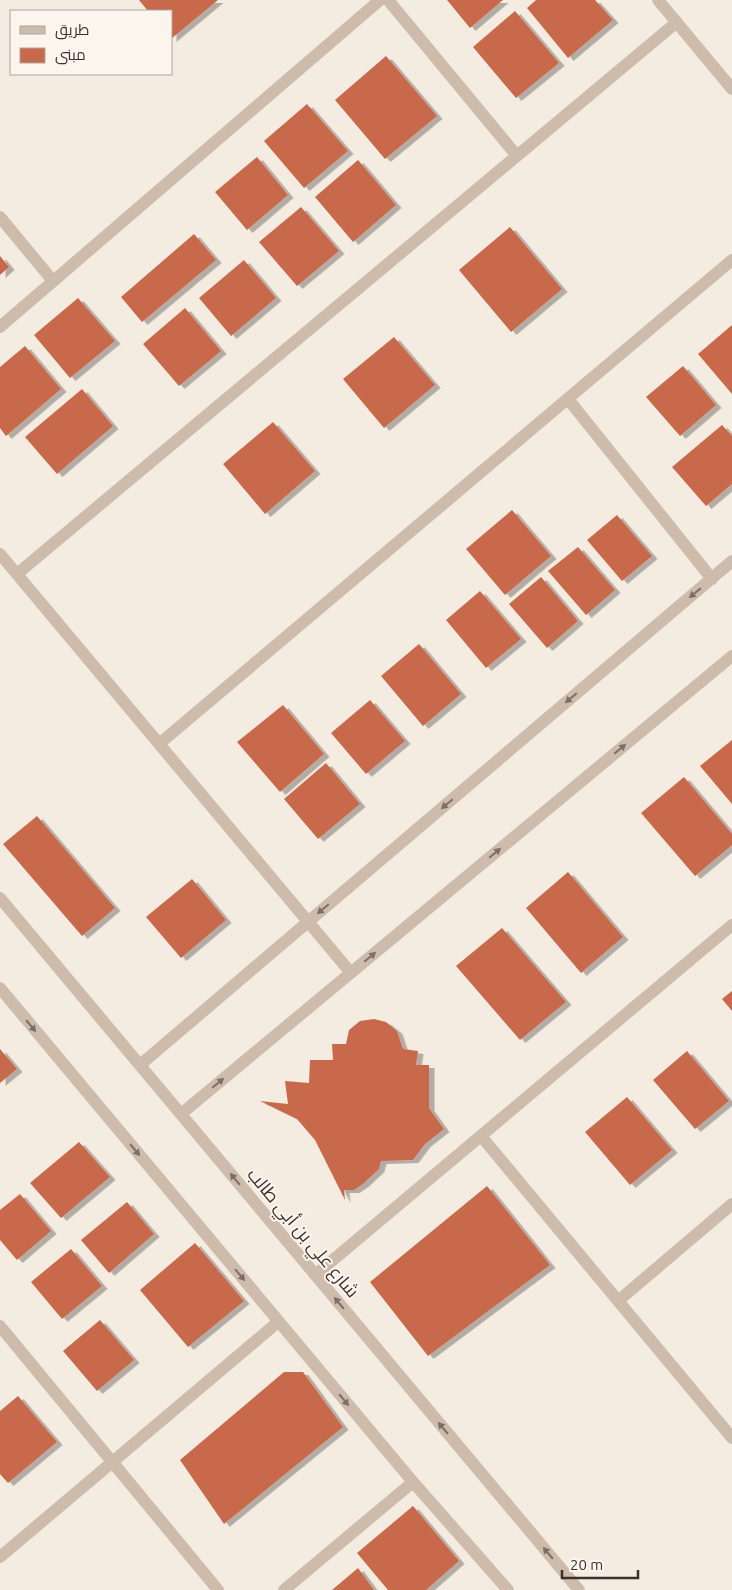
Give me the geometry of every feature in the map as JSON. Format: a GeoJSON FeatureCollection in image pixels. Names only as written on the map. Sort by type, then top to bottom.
{"type":"FeatureCollection","features":[{"type":"Feature","properties":{"kind":"street"},"geometry":{"type":"LineString","coordinates":[[0,327],[380,0]]}},
{"type":"Feature","properties":{"kind":"street"},"geometry":{"type":"LineString","coordinates":[[388,0],[517,156]]}},
{"type":"Feature","properties":{"kind":"street"},"geometry":{"type":"LineString","coordinates":[[658,0],[732,89]]}},
{"type":"Feature","properties":{"kind":"street"},"geometry":{"type":"LineString","coordinates":[[18,574],[677,22]]}},
{"type":"Feature","properties":{"kind":"street"},"geometry":{"type":"LineString","coordinates":[[0,217],[53,281]]}},
{"type":"Feature","properties":{"kind":"street"},"geometry":{"type":"LineString","coordinates":[[159,744],[732,260]]}},
{"type":"Feature","properties":{"kind":"street"},"geometry":{"type":"LineString","coordinates":[[568,399],[712,579]]}},
{"type":"Feature","properties":{"kind":"street"},"geometry":{"type":"LineString","coordinates":[[0,554],[351,973]]}},
{"type":"Feature","properties":{"kind":"street"},"geometry":{"type":"LineString","coordinates":[[140,1065],[732,562]]}},
{"type":"Feature","properties":{"kind":"street"},"geometry":{"type":"LineString","coordinates":[[181,1114],[732,656]]}},
{"type":"Feature","properties":{"kind":"street","name":"شارع علي بن أبي طالب"},"geometry":{"type":"LineString","coordinates":[[0,898],[579,1590]]}},
{"type":"Feature","properties":{"kind":"street"},"geometry":{"type":"LineString","coordinates":[[315,1275],[732,925]]}},
{"type":"Feature","properties":{"kind":"street"},"geometry":{"type":"LineString","coordinates":[[0,988],[413,1482],[508,1590]]}},
{"type":"Feature","properties":{"kind":"street"},"geometry":{"type":"LineString","coordinates":[[481,1136],[732,1438]]}},
{"type":"Feature","properties":{"kind":"street"},"geometry":{"type":"LineString","coordinates":[[618,1301],[732,1204]]}},
{"type":"Feature","properties":{"kind":"street"},"geometry":{"type":"LineString","coordinates":[[0,1557],[278,1322]]}},
{"type":"Feature","properties":{"kind":"street"},"geometry":{"type":"LineString","coordinates":[[0,1326],[218,1590]]}},
{"type":"Feature","properties":{"kind":"street"},"geometry":{"type":"LineString","coordinates":[[284,1590],[413,1482]]}},
{"type":"Feature","properties":{"kind":"building"},"geometry":{"type":"Polygon","coordinates":[[[139,0],[218,0],[172,38],[172,10],[147,10],[139,0]]]}},
{"type":"Feature","properties":{"kind":"building"},"geometry":{"type":"Polygon","coordinates":[[[447,0],[503,0],[470,28],[447,0]]]}},
{"type":"Feature","properties":{"kind":"building"},"geometry":{"type":"Polygon","coordinates":[[[536,0],[595,0],[613,20],[568,58],[527,8],[536,0]]]}},
{"type":"Feature","properties":{"kind":"building"},"geometry":{"type":"Polygon","coordinates":[[[515,11],[559,63],[516,98],[473,47],[515,11]]]}},
{"type":"Feature","properties":{"kind":"building"},"geometry":{"type":"Polygon","coordinates":[[[386,56],[437,116],[385,159],[335,100],[386,56]]]}},
{"type":"Feature","properties":{"kind":"building"},"geometry":{"type":"Polygon","coordinates":[[[307,104],[348,151],[304,188],[264,141],[307,104]]]}},
{"type":"Feature","properties":{"kind":"building"},"geometry":{"type":"Polygon","coordinates":[[[257,157],[288,195],[247,230],[215,192],[257,157]]]}},
{"type":"Feature","properties":{"kind":"building"},"geometry":{"type":"Polygon","coordinates":[[[358,160],[396,205],[353,242],[315,197],[358,160]]]}},
{"type":"Feature","properties":{"kind":"building"},"geometry":{"type":"Polygon","coordinates":[[[301,207],[339,251],[297,286],[259,242],[301,207]]]}},
{"type":"Feature","properties":{"kind":"building"},"geometry":{"type":"Polygon","coordinates":[[[510,227],[562,289],[511,332],[459,270],[510,227]]]}},
{"type":"Feature","properties":{"kind":"building"},"geometry":{"type":"Polygon","coordinates":[[[194,234],[216,260],[142,322],[121,297],[194,234]]]}},
{"type":"Feature","properties":{"kind":"building"},"geometry":{"type":"Polygon","coordinates":[[[0,256],[9,267],[0,275],[0,256]]]}},
{"type":"Feature","properties":{"kind":"building"},"geometry":{"type":"Polygon","coordinates":[[[244,260],[276,298],[231,336],[199,298],[244,260]]]}},
{"type":"Feature","properties":{"kind":"building"},"geometry":{"type":"Polygon","coordinates":[[[78,298],[115,341],[70,378],[34,335],[78,298]]]}},
{"type":"Feature","properties":{"kind":"building"},"geometry":{"type":"Polygon","coordinates":[[[185,308],[221,351],[179,386],[143,344],[185,308]]]}},
{"type":"Feature","properties":{"kind":"building"},"geometry":{"type":"Polygon","coordinates":[[[732,325],[732,394],[698,354],[732,325]]]}},
{"type":"Feature","properties":{"kind":"building"},"geometry":{"type":"Polygon","coordinates":[[[394,337],[435,385],[384,428],[343,379],[394,337]]]}},
{"type":"Feature","properties":{"kind":"building"},"geometry":{"type":"Polygon","coordinates":[[[25,346],[61,389],[6,436],[0,428],[0,367],[25,346]]]}},
{"type":"Feature","properties":{"kind":"building"},"geometry":{"type":"Polygon","coordinates":[[[683,366],[716,405],[680,436],[646,397],[683,366]]]}},
{"type":"Feature","properties":{"kind":"building"},"geometry":{"type":"Polygon","coordinates":[[[82,389],[113,426],[57,474],[25,437],[82,389]]]}},
{"type":"Feature","properties":{"kind":"building"},"geometry":{"type":"Polygon","coordinates":[[[273,422],[315,471],[265,514],[223,464],[273,422]]]}},
{"type":"Feature","properties":{"kind":"building"},"geometry":{"type":"Polygon","coordinates":[[[722,425],[732,436],[732,484],[706,506],[672,467],[722,425]]]}},
{"type":"Feature","properties":{"kind":"building"},"geometry":{"type":"Polygon","coordinates":[[[512,510],[551,556],[505,595],[466,549],[512,510]]]}},
{"type":"Feature","properties":{"kind":"building"},"geometry":{"type":"Polygon","coordinates":[[[617,515],[652,556],[622,581],[587,540],[617,515]]]}},
{"type":"Feature","properties":{"kind":"building"},"geometry":{"type":"Polygon","coordinates":[[[578,547],[615,590],[586,615],[548,571],[578,547]]]}},
{"type":"Feature","properties":{"kind":"building"},"geometry":{"type":"Polygon","coordinates":[[[541,577],[578,621],[547,648],[509,604],[541,577]]]}},
{"type":"Feature","properties":{"kind":"building"},"geometry":{"type":"Polygon","coordinates":[[[480,591],[521,639],[486,668],[446,620],[480,591]]]}},
{"type":"Feature","properties":{"kind":"building"},"geometry":{"type":"Polygon","coordinates":[[[419,644],[461,694],[423,726],[381,676],[419,644]]]}},
{"type":"Feature","properties":{"kind":"building"},"geometry":{"type":"Polygon","coordinates":[[[370,700],[405,741],[366,774],[331,733],[370,700]]]}},
{"type":"Feature","properties":{"kind":"building"},"geometry":{"type":"Polygon","coordinates":[[[283,705],[324,754],[280,792],[237,742],[283,705]]]}},
{"type":"Feature","properties":{"kind":"building"},"geometry":{"type":"Polygon","coordinates":[[[732,740],[732,804],[700,766],[732,740]]]}},
{"type":"Feature","properties":{"kind":"building"},"geometry":{"type":"Polygon","coordinates":[[[326,763],[360,804],[318,839],[284,799],[326,763]]]}},
{"type":"Feature","properties":{"kind":"building"},"geometry":{"type":"Polygon","coordinates":[[[684,777],[732,834],[732,845],[695,876],[641,813],[684,777]]]}},
{"type":"Feature","properties":{"kind":"building"},"geometry":{"type":"Polygon","coordinates":[[[37,816],[115,908],[82,936],[3,844],[37,816]]]}},
{"type":"Feature","properties":{"kind":"building"},"geometry":{"type":"Polygon","coordinates":[[[568,872],[623,937],[581,973],[526,908],[568,872]]]}},
{"type":"Feature","properties":{"kind":"building"},"geometry":{"type":"Polygon","coordinates":[[[192,879],[226,920],[181,958],[146,917],[192,879]]]}},
{"type":"Feature","properties":{"kind":"building"},"geometry":{"type":"Polygon","coordinates":[[[502,928],[566,1002],[520,1040],[456,966],[502,928]]]}},
{"type":"Feature","properties":{"kind":"building"},"geometry":{"type":"Polygon","coordinates":[[[732,991],[732,1011],[722,999],[732,991]]]}},
{"type":"Feature","properties":{"kind":"building"},"geometry":{"type":"Polygon","coordinates":[[[374,1019],[386,1022],[397,1031],[403,1049],[418,1051],[416,1065],[429,1065],[429,1108],[444,1129],[425,1144],[413,1160],[381,1161],[379,1169],[363,1184],[354,1190],[344,1190],[345,1200],[315,1140],[297,1119],[260,1101],[288,1104],[285,1081],[309,1083],[310,1060],[333,1060],[332,1044],[346,1044],[349,1030],[360,1021],[374,1019]]]}},
{"type":"Feature","properties":{"kind":"building"},"geometry":{"type":"Polygon","coordinates":[[[0,1049],[17,1069],[0,1083],[0,1049]]]}},
{"type":"Feature","properties":{"kind":"building"},"geometry":{"type":"Polygon","coordinates":[[[687,1051],[729,1101],[695,1129],[653,1080],[687,1051]]]}},
{"type":"Feature","properties":{"kind":"building"},"geometry":{"type":"Polygon","coordinates":[[[627,1097],[672,1150],[630,1185],[585,1132],[627,1097]]]}},
{"type":"Feature","properties":{"kind":"building"},"geometry":{"type":"Polygon","coordinates":[[[79,1142],[110,1177],[61,1218],[30,1183],[79,1142]]]}},
{"type":"Feature","properties":{"kind":"building"},"geometry":{"type":"Polygon","coordinates":[[[487,1186],[550,1265],[428,1356],[370,1282],[487,1186]]]}},
{"type":"Feature","properties":{"kind":"building"},"geometry":{"type":"Polygon","coordinates":[[[20,1194],[51,1231],[17,1260],[0,1240],[0,1210],[20,1194]]]}},
{"type":"Feature","properties":{"kind":"building"},"geometry":{"type":"Polygon","coordinates":[[[127,1202],[154,1234],[109,1273],[81,1240],[127,1202]]]}},
{"type":"Feature","properties":{"kind":"building"},"geometry":{"type":"Polygon","coordinates":[[[195,1243],[244,1301],[188,1347],[140,1290],[195,1243]]]}},
{"type":"Feature","properties":{"kind":"building"},"geometry":{"type":"Polygon","coordinates":[[[71,1249],[102,1286],[62,1319],[31,1282],[71,1249]]]}},
{"type":"Feature","properties":{"kind":"building"},"geometry":{"type":"Polygon","coordinates":[[[100,1320],[134,1360],[97,1391],[63,1351],[100,1320]]]}},
{"type":"Feature","properties":{"kind":"building"},"geometry":{"type":"Polygon","coordinates":[[[284,1372],[303,1372],[343,1427],[224,1524],[180,1460],[284,1372]]]}},
{"type":"Feature","properties":{"kind":"building"},"geometry":{"type":"Polygon","coordinates":[[[18,1396],[57,1442],[8,1483],[0,1474],[0,1411],[18,1396]]]}},
{"type":"Feature","properties":{"kind":"building"},"geometry":{"type":"Polygon","coordinates":[[[413,1506],[459,1561],[426,1590],[388,1590],[357,1553],[413,1506]]]}},
{"type":"Feature","properties":{"kind":"building"},"geometry":{"type":"Polygon","coordinates":[[[358,1568],[374,1590],[332,1590],[358,1568]]]}}]}
